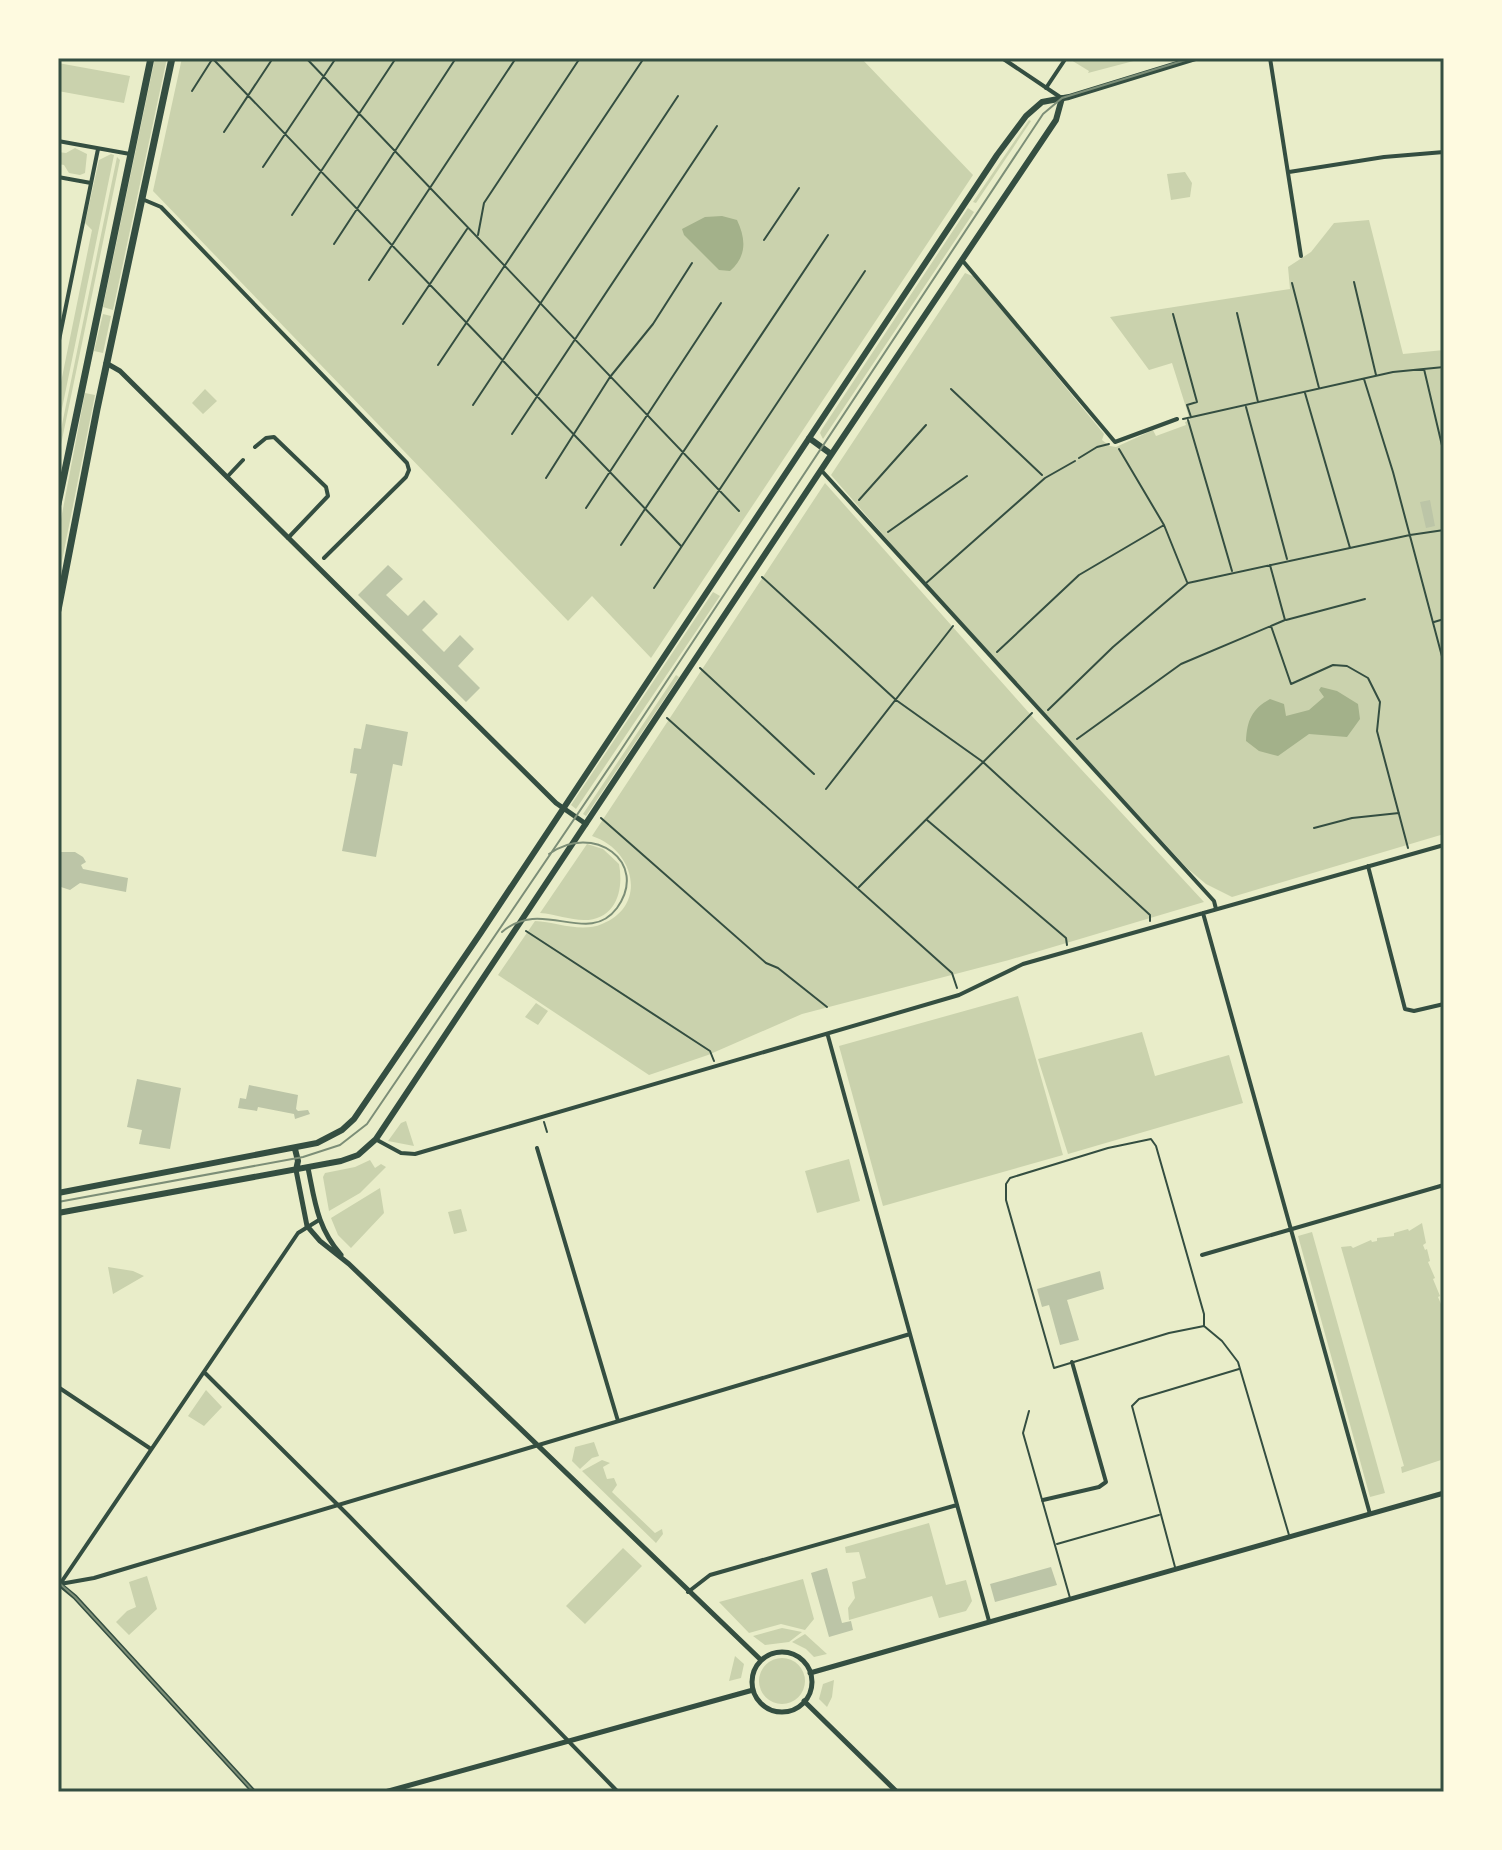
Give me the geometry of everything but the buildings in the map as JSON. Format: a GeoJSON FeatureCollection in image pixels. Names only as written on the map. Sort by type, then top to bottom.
{"type":"FeatureCollection","features":[{"type":"Feature","properties":{"kind":"main road"},"geometry":{"type":"LineString","coordinates":[[58,504],[151,58]]}},
{"type":"Feature","properties":{"kind":"main road"},"geometry":{"type":"LineString","coordinates":[[58,610],[106,363],[172,58]]}},
{"type":"Feature","properties":{"kind":"main road"},"geometry":{"type":"LineString","coordinates":[[58,1193],[295,1149],[342,1130],[361,1111],[1007,141],[1038,104],[1196,58]]}},
{"type":"Feature","properties":{"kind":"main road"},"geometry":{"type":"LineString","coordinates":[[58,1213],[308,1168],[355,1156],[376,1139],[1056,120],[1062,98]]}},
{"type":"Feature","properties":{"kind":"main road"},"geometry":{"type":"LineString","coordinates":[[809,438],[831,454]]}},
{"type":"Feature","properties":{"kind":"main road"},"geometry":{"type":"LineString","coordinates":[[295,1149],[298,1161],[296,1170]]}},
{"type":"Feature","properties":{"kind":"main road"},"geometry":{"type":"LineString","coordinates":[[298,1161],[308,1168]]}},
{"type":"Feature","properties":{"kind":"street"},"geometry":{"type":"LineString","coordinates":[[1002,58],[1062,98]]}},
{"type":"Feature","properties":{"kind":"street"},"geometry":{"type":"LineString","coordinates":[[1046,88],[1066,58]]}},
{"type":"Feature","properties":{"kind":"street"},"geometry":{"type":"LineString","coordinates":[[1270,58],[1301,256]]}},
{"type":"Feature","properties":{"kind":"street"},"geometry":{"type":"LineString","coordinates":[[58,141],[130,154]]}},
{"type":"Feature","properties":{"kind":"street"},"geometry":{"type":"LineString","coordinates":[[58,345],[98,149]]}},
{"type":"Feature","properties":{"kind":"street"},"geometry":{"type":"LineString","coordinates":[[1289,172],[1384,157],[1444,152]]}},
{"type":"Feature","properties":{"kind":"street"},"geometry":{"type":"LineString","coordinates":[[58,177],[91,183]]}},
{"type":"Feature","properties":{"kind":"street"},"geometry":{"type":"LineString","coordinates":[[142,199],[161,207],[407,463],[409,470],[406,477],[324,558]]}},
{"type":"Feature","properties":{"kind":"street"},"geometry":{"type":"LineString","coordinates":[[962,260],[1115,442],[1177,419]]}},
{"type":"Feature","properties":{"kind":"street"},"geometry":{"type":"LineString","coordinates":[[106,363],[120,371],[562,808],[586,824]]}},
{"type":"Feature","properties":{"kind":"street"},"geometry":{"type":"LineString","coordinates":[[255,447],[266,438],[274,437],[326,487],[328,496],[288,538]]}},
{"type":"Feature","properties":{"kind":"street"},"geometry":{"type":"LineString","coordinates":[[227,477],[243,460]]}},
{"type":"Feature","properties":{"kind":"street"},"geometry":{"type":"LineString","coordinates":[[821,470],[1214,901],[1216,909]]}},
{"type":"Feature","properties":{"kind":"street"},"geometry":{"type":"LineString","coordinates":[[376,1139],[401,1153],[415,1154],[828,1036],[959,995],[1016,967],[1069,951],[1444,845]]}},
{"type":"Feature","properties":{"kind":"street"},"geometry":{"type":"LineString","coordinates":[[1368,866],[1405,1009],[1414,1011],[1444,1004]]}},
{"type":"Feature","properties":{"kind":"street"},"geometry":{"type":"LineString","coordinates":[[1203,913],[1370,1514]]}},
{"type":"Feature","properties":{"kind":"street"},"geometry":{"type":"LineString","coordinates":[[828,1036],[989,1621]]}},
{"type":"Feature","properties":{"kind":"street"},"geometry":{"type":"LineString","coordinates":[[537,1148],[618,1421]]}},
{"type":"Feature","properties":{"kind":"street"},"geometry":{"type":"LineString","coordinates":[[308,1168],[319,1220],[327,1239],[349,1264],[761,1660]]}},
{"type":"Feature","properties":{"kind":"street"},"geometry":{"type":"LineString","coordinates":[[296,1170],[307,1226],[320,1241],[349,1264]]}},
{"type":"Feature","properties":{"kind":"street"},"geometry":{"type":"LineString","coordinates":[[1202,1255],[1444,1185]]}},
{"type":"Feature","properties":{"kind":"street"},"geometry":{"type":"LineString","coordinates":[[59,1584],[298,1233],[319,1220]]}},
{"type":"Feature","properties":{"kind":"street"},"geometry":{"type":"LineString","coordinates":[[59,1584],[91,1579],[910,1334]]}},
{"type":"Feature","properties":{"kind":"street"},"geometry":{"type":"LineString","coordinates":[[1043,1500],[1099,1487],[1106,1482],[1072,1362]]}},
{"type":"Feature","properties":{"kind":"street"},"geometry":{"type":"LineString","coordinates":[[204,1372],[618,1792]]}},
{"type":"Feature","properties":{"kind":"street"},"geometry":{"type":"LineString","coordinates":[[58,1387],[151,1449]]}},
{"type":"Feature","properties":{"kind":"street"},"geometry":{"type":"LineString","coordinates":[[810,1673],[1444,1493]]}},
{"type":"Feature","properties":{"kind":"street"},"geometry":{"type":"LineString","coordinates":[[688,1592],[710,1575],[957,1505]]}},
{"type":"Feature","properties":{"kind":"street"},"geometry":{"type":"LineString","coordinates":[[59,1584],[254,1792]]}},
{"type":"Feature","properties":{"kind":"street"},"geometry":{"type":"LineString","coordinates":[[788,1653],[804,1663],[810,1673],[810,1690],[804,1701],[791,1710],[779,1712],[761,1704],[753,1690],[752,1677],[761,1660],[769,1655],[788,1653]]}},
{"type":"Feature","properties":{"kind":"street"},"geometry":{"type":"LineString","coordinates":[[385,1792],[753,1690]]}},
{"type":"Feature","properties":{"kind":"street"},"geometry":{"type":"LineString","coordinates":[[804,1701],[897,1792]]}},
{"type":"Feature","properties":{"kind":"lane"},"geometry":{"type":"LineString","coordinates":[[924,585],[1045,478],[1075,461]]}},
{"type":"Feature","properties":{"kind":"lane"},"geometry":{"type":"LineString","coordinates":[[1143,1138],[1151,1139],[1156,1146],[1204,1314],[1204,1326],[1169,1333],[1054,1368],[1006,1200],[1006,1184],[1013,1175],[1143,1138]]}},
{"type":"Feature","properties":{"kind":"lane"},"geometry":{"type":"LineString","coordinates":[[1204,1326],[1222,1341],[1240,1368],[1289,1537]]}},
{"type":"Feature","properties":{"kind":"lane"},"geometry":{"type":"LineString","coordinates":[[1176,1569],[1132,1406],[1139,1399],[1240,1368]]}},
{"type":"Feature","properties":{"kind":"lane"},"geometry":{"type":"LineString","coordinates":[[1029,1411],[1023,1433],[1070,1599]]}},
{"type":"Feature","properties":{"kind":"lane"},"geometry":{"type":"LineString","coordinates":[[1055,1545],[1160,1515]]}},
{"type":"Feature","properties":{"kind":"path"},"geometry":{"type":"LineString","coordinates":[[192,91],[213,58],[681,546]]}},
{"type":"Feature","properties":{"kind":"path"},"geometry":{"type":"LineString","coordinates":[[224,132],[273,58]]}},
{"type":"Feature","properties":{"kind":"path"},"geometry":{"type":"LineString","coordinates":[[306,58],[739,511]]}},
{"type":"Feature","properties":{"kind":"path"},"geometry":{"type":"LineString","coordinates":[[263,167],[336,58]]}},
{"type":"Feature","properties":{"kind":"path"},"geometry":{"type":"LineString","coordinates":[[292,215],[396,58]]}},
{"type":"Feature","properties":{"kind":"path"},"geometry":{"type":"LineString","coordinates":[[334,244],[456,58]]}},
{"type":"Feature","properties":{"kind":"path"},"geometry":{"type":"LineString","coordinates":[[369,280],[516,58]]}},
{"type":"Feature","properties":{"kind":"path"},"geometry":{"type":"LineString","coordinates":[[477,238],[484,203],[580,58]]}},
{"type":"Feature","properties":{"kind":"path"},"geometry":{"type":"LineString","coordinates":[[438,365],[644,58]]}},
{"type":"Feature","properties":{"kind":"path"},"geometry":{"type":"LineString","coordinates":[[473,405],[678,96]]}},
{"type":"Feature","properties":{"kind":"path"},"geometry":{"type":"LineString","coordinates":[[512,434],[717,126]]}},
{"type":"Feature","properties":{"kind":"path"},"geometry":{"type":"LineString","coordinates":[[764,240],[799,188]]}},
{"type":"Feature","properties":{"kind":"path"},"geometry":{"type":"LineString","coordinates":[[403,324],[467,228]]}},
{"type":"Feature","properties":{"kind":"path"},"geometry":{"type":"LineString","coordinates":[[621,545],[828,235]]}},
{"type":"Feature","properties":{"kind":"path"},"geometry":{"type":"LineString","coordinates":[[546,478],[610,377],[653,324],[692,263]]}},
{"type":"Feature","properties":{"kind":"path"},"geometry":{"type":"LineString","coordinates":[[654,588],[865,271]]}},
{"type":"Feature","properties":{"kind":"path"},"geometry":{"type":"LineString","coordinates":[[1354,282],[1376,376]]}},
{"type":"Feature","properties":{"kind":"path"},"geometry":{"type":"LineString","coordinates":[[1292,283],[1319,390]]}},
{"type":"Feature","properties":{"kind":"path"},"geometry":{"type":"LineString","coordinates":[[586,508],[721,303]]}},
{"type":"Feature","properties":{"kind":"path"},"geometry":{"type":"LineString","coordinates":[[1237,313],[1259,403]]}},
{"type":"Feature","properties":{"kind":"path"},"geometry":{"type":"LineString","coordinates":[[1173,314],[1197,402],[1187,405],[1189,419],[1233,574]]}},
{"type":"Feature","properties":{"kind":"path"},"geometry":{"type":"LineString","coordinates":[[1177,419],[1189,419],[1376,376],[1444,367]]}},
{"type":"Feature","properties":{"kind":"path"},"geometry":{"type":"LineString","coordinates":[[1424,368],[1444,454]]}},
{"type":"Feature","properties":{"kind":"path"},"geometry":{"type":"LineString","coordinates":[[1364,379],[1444,664]]}},
{"type":"Feature","properties":{"kind":"path"},"geometry":{"type":"LineString","coordinates":[[951,389],[1045,478]]}},
{"type":"Feature","properties":{"kind":"path"},"geometry":{"type":"LineString","coordinates":[[1305,393],[1351,549]]}},
{"type":"Feature","properties":{"kind":"path"},"geometry":{"type":"LineString","coordinates":[[1246,405],[1288,561]]}},
{"type":"Feature","properties":{"kind":"path"},"geometry":{"type":"LineString","coordinates":[[852,506],[926,425]]}},
{"type":"Feature","properties":{"kind":"path"},"geometry":{"type":"LineString","coordinates":[[1075,461],[1097,447],[1115,442],[1164,525],[1188,583]]}},
{"type":"Feature","properties":{"kind":"path"},"geometry":{"type":"LineString","coordinates":[[881,538],[967,476]]}},
{"type":"Feature","properties":{"kind":"path"},"geometry":{"type":"LineString","coordinates":[[992,658],[1079,575],[1164,525]]}},
{"type":"Feature","properties":{"kind":"path"},"geometry":{"type":"LineString","coordinates":[[1043,715],[1113,647],[1188,583],[1444,530]]}},
{"type":"Feature","properties":{"kind":"path"},"geometry":{"type":"LineString","coordinates":[[1270,565],[1285,620]]}},
{"type":"Feature","properties":{"kind":"path"},"geometry":{"type":"LineString","coordinates":[[761,576],[896,700],[983,762],[1150,915],[1149,919]]}},
{"type":"Feature","properties":{"kind":"path"},"geometry":{"type":"LineString","coordinates":[[1070,744],[1181,664],[1285,620],[1365,599]]}},
{"type":"Feature","properties":{"kind":"path"},"geometry":{"type":"LineString","coordinates":[[1433,622],[1444,619]]}},
{"type":"Feature","properties":{"kind":"path"},"geometry":{"type":"LineString","coordinates":[[826,789],[958,621]]}},
{"type":"Feature","properties":{"kind":"path"},"geometry":{"type":"LineString","coordinates":[[1271,626],[1291,684],[1333,665],[1347,666],[1368,678],[1380,702],[1377,731],[1410,854]]}},
{"type":"Feature","properties":{"kind":"path"},"geometry":{"type":"LineString","coordinates":[[700,668],[814,774]]}},
{"type":"Feature","properties":{"kind":"path"},"geometry":{"type":"LineString","coordinates":[[858,888],[1036,708]]}},
{"type":"Feature","properties":{"kind":"path"},"geometry":{"type":"LineString","coordinates":[[667,718],[952,973],[959,995]]}},
{"type":"Feature","properties":{"kind":"path"},"geometry":{"type":"LineString","coordinates":[[1314,828],[1352,818],[1399,813]]}},
{"type":"Feature","properties":{"kind":"path"},"geometry":{"type":"LineString","coordinates":[[601,818],[766,963],[778,968],[827,1007]]}},
{"type":"Feature","properties":{"kind":"path"},"geometry":{"type":"LineString","coordinates":[[926,819],[1066,938],[1069,951]]}},
{"type":"Feature","properties":{"kind":"path"},"geometry":{"type":"LineString","coordinates":[[526,931],[710,1051],[716,1067]]}},
{"type":"Feature","properties":{"kind":"path"},"geometry":{"type":"LineString","coordinates":[[543,1117],[547,1132]]}},
{"type":"Feature","properties":{"kind":"shaded area"},"geometry":{"type":"Polygon","coordinates":[[[155,58],[167,58],[113,310],[103,307],[155,58]]]}},
{"type":"Feature","properties":{"kind":"shaded area"},"geometry":{"type":"Polygon","coordinates":[[[182,58],[861,58],[973,175],[651,658],[592,596],[568,621],[153,191],[182,58]]]}},
{"type":"Feature","properties":{"kind":"shaded area"},"geometry":{"type":"Polygon","coordinates":[[[1145,58],[1088,73],[1071,60],[1145,58]]]}},
{"type":"Feature","properties":{"kind":"shaded area"},"geometry":{"type":"Polygon","coordinates":[[[58,63],[130,76],[124,103],[58,91],[58,63]]]}},
{"type":"Feature","properties":{"kind":"shaded area"},"geometry":{"type":"Polygon","coordinates":[[[1029,120],[976,203],[973,202],[1029,120]]]}},
{"type":"Feature","properties":{"kind":"shaded area"},"geometry":{"type":"Polygon","coordinates":[[[75,148],[87,154],[85,173],[80,175],[69,173],[64,165],[58,164],[58,152],[66,153],[75,148]]]}},
{"type":"Feature","properties":{"kind":"shaded area"},"geometry":{"type":"Polygon","coordinates":[[[114,155],[58,428],[58,397],[92,230],[85,223],[99,160],[114,155]]]}},
{"type":"Feature","properties":{"kind":"shaded area"},"geometry":{"type":"Polygon","coordinates":[[[117,157],[120,160],[58,459],[58,444],[117,157]]]}},
{"type":"Feature","properties":{"kind":"shaded area"},"geometry":{"type":"Polygon","coordinates":[[[1185,172],[1192,183],[1190,197],[1171,200],[1167,174],[1185,172]]]}},
{"type":"Feature","properties":{"kind":"shaded area"},"geometry":{"type":"Polygon","coordinates":[[[968,208],[974,212],[823,439],[822,429],[968,208]]]}},
{"type":"Feature","properties":{"kind":"shaded area"},"geometry":{"type":"Polygon","coordinates":[[[722,216],[737,220],[742,234],[742,253],[730,271],[719,270],[684,235],[682,229],[705,217],[722,216]]]}},
{"type":"Feature","properties":{"kind":"shaded area"},"geometry":{"type":"Polygon","coordinates":[[[1369,220],[1403,354],[1444,350],[1444,834],[1232,897],[1206,884],[1188,869],[919,576],[831,475],[965,273],[975,277],[1104,434],[1102,440],[1116,447],[1153,430],[1156,436],[1186,425],[1185,422],[1190,420],[1172,363],[1149,370],[1110,317],[1290,289],[1288,267],[1311,252],[1334,223],[1369,220]]]}},
{"type":"Feature","properties":{"kind":"shaded area"},"geometry":{"type":"Polygon","coordinates":[[[103,314],[111,316],[103,353],[94,351],[103,314]]]}},
{"type":"Feature","properties":{"kind":"shaded area"},"geometry":{"type":"Polygon","coordinates":[[[205,389],[217,401],[203,414],[192,403],[205,389]]]}},
{"type":"Feature","properties":{"kind":"shaded area"},"geometry":{"type":"Polygon","coordinates":[[[85,393],[95,395],[58,581],[58,535],[85,393]]]}},
{"type":"Feature","properties":{"kind":"shaded area"},"geometry":{"type":"Polygon","coordinates":[[[825,483],[1030,714],[1204,902],[1009,960],[802,1014],[708,1055],[649,1075],[498,975],[535,921],[577,927],[594,926],[617,916],[626,905],[630,878],[626,865],[607,843],[592,836],[825,483]]]}},
{"type":"Feature","properties":{"kind":"shaded area"},"geometry":{"type":"Polygon","coordinates":[[[713,592],[720,596],[576,809],[571,805],[713,592]]]}},
{"type":"Feature","properties":{"kind":"shaded area"},"geometry":{"type":"Polygon","coordinates":[[[676,675],[679,677],[586,816],[583,814],[676,675]]]}},
{"type":"Feature","properties":{"kind":"shaded area"},"geometry":{"type":"Polygon","coordinates":[[[1321,687],[1337,691],[1358,704],[1360,719],[1347,737],[1309,734],[1278,756],[1259,751],[1246,741],[1252,716],[1264,703],[1270,699],[1284,704],[1286,716],[1309,710],[1324,697],[1319,690],[1321,687]]]}},
{"type":"Feature","properties":{"kind":"shaded area"},"geometry":{"type":"Polygon","coordinates":[[[587,844],[603,849],[619,864],[620,884],[615,902],[604,915],[595,919],[540,913],[587,844]]]}},
{"type":"Feature","properties":{"kind":"shaded area"},"geometry":{"type":"Polygon","coordinates":[[[1018,996],[1063,1155],[883,1206],[839,1046],[1018,996]]]}},
{"type":"Feature","properties":{"kind":"shaded area"},"geometry":{"type":"Polygon","coordinates":[[[536,1003],[548,1011],[538,1025],[525,1017],[536,1003]]]}},
{"type":"Feature","properties":{"kind":"shaded area"},"geometry":{"type":"Polygon","coordinates":[[[1142,1032],[1155,1076],[1229,1055],[1243,1103],[1068,1154],[1038,1059],[1142,1032]]]}},
{"type":"Feature","properties":{"kind":"shaded area"},"geometry":{"type":"Polygon","coordinates":[[[406,1121],[414,1146],[388,1141],[401,1123],[406,1121]]]}},
{"type":"Feature","properties":{"kind":"shaded area"},"geometry":{"type":"Polygon","coordinates":[[[849,1159],[860,1201],[817,1213],[805,1171],[849,1159]]]}},
{"type":"Feature","properties":{"kind":"shaded area"},"geometry":{"type":"Polygon","coordinates":[[[370,1160],[375,1168],[381,1164],[386,1167],[360,1193],[329,1211],[323,1177],[325,1173],[355,1167],[370,1160]]]}},
{"type":"Feature","properties":{"kind":"shaded area"},"geometry":{"type":"Polygon","coordinates":[[[380,1188],[384,1213],[351,1248],[338,1235],[331,1218],[380,1188]]]}},
{"type":"Feature","properties":{"kind":"shaded area"},"geometry":{"type":"Polygon","coordinates":[[[461,1209],[467,1231],[454,1234],[448,1212],[461,1209]]]}},
{"type":"Feature","properties":{"kind":"shaded area"},"geometry":{"type":"Polygon","coordinates":[[[1422,1223],[1426,1243],[1423,1245],[1427,1249],[1428,1262],[1444,1311],[1444,1459],[1402,1473],[1401,1467],[1404,1466],[1341,1247],[1353,1248],[1371,1240],[1377,1241],[1377,1238],[1394,1236],[1394,1233],[1409,1231],[1422,1223]]]}},
{"type":"Feature","properties":{"kind":"shaded area"},"geometry":{"type":"Polygon","coordinates":[[[1312,1232],[1385,1493],[1370,1497],[1298,1236],[1312,1232]]]}},
{"type":"Feature","properties":{"kind":"shaded area"},"geometry":{"type":"Polygon","coordinates":[[[108,1267],[133,1271],[144,1276],[113,1294],[108,1267]]]}},
{"type":"Feature","properties":{"kind":"shaded area"},"geometry":{"type":"Polygon","coordinates":[[[206,1390],[222,1407],[204,1426],[188,1416],[206,1390]]]}},
{"type":"Feature","properties":{"kind":"shaded area"},"geometry":{"type":"Polygon","coordinates":[[[594,1442],[599,1456],[580,1469],[572,1461],[575,1447],[594,1442]]]}},
{"type":"Feature","properties":{"kind":"shaded area"},"geometry":{"type":"Polygon","coordinates":[[[602,1460],[610,1463],[603,1467],[607,1479],[614,1478],[617,1485],[612,1492],[655,1533],[662,1529],[663,1534],[656,1543],[582,1471],[602,1460]]]}},
{"type":"Feature","properties":{"kind":"shaded area"},"geometry":{"type":"Polygon","coordinates":[[[929,1523],[946,1585],[966,1580],[972,1601],[966,1611],[939,1618],[932,1596],[849,1620],[848,1608],[855,1598],[852,1582],[866,1578],[859,1552],[846,1553],[845,1547],[929,1523]]]}},
{"type":"Feature","properties":{"kind":"shaded area"},"geometry":{"type":"Polygon","coordinates":[[[623,1548],[642,1566],[585,1624],[566,1606],[623,1548]]]}},
{"type":"Feature","properties":{"kind":"shaded area"},"geometry":{"type":"Polygon","coordinates":[[[147,1576],[157,1609],[129,1635],[116,1622],[136,1607],[129,1582],[147,1576]]]}},
{"type":"Feature","properties":{"kind":"shaded area"},"geometry":{"type":"Polygon","coordinates":[[[803,1579],[814,1619],[805,1630],[781,1624],[749,1633],[719,1602],[803,1579]]]}},
{"type":"Feature","properties":{"kind":"shaded area"},"geometry":{"type":"Polygon","coordinates":[[[782,1628],[802,1632],[789,1642],[765,1645],[753,1636],[782,1628]]]}},
{"type":"Feature","properties":{"kind":"shaded area"},"geometry":{"type":"Polygon","coordinates":[[[805,1634],[827,1654],[814,1657],[792,1642],[805,1634]]]}},
{"type":"Feature","properties":{"kind":"shaded area"},"geometry":{"type":"Polygon","coordinates":[[[735,1656],[744,1664],[741,1678],[729,1681],[735,1656]]]}},
{"type":"Feature","properties":{"kind":"shaded area"},"geometry":{"type":"Polygon","coordinates":[[[782,1658],[798,1665],[805,1681],[798,1697],[782,1704],[766,1697],[759,1681],[766,1665],[782,1658]]]}},
{"type":"Feature","properties":{"kind":"shaded area"},"geometry":{"type":"Polygon","coordinates":[[[834,1680],[827,1707],[819,1699],[823,1684],[834,1680]]]}},
{"type":"Feature","properties":{"kind":"tram line"},"geometry":{"type":"LineString","coordinates":[[58,1202],[303,1157],[340,1145],[367,1124],[619,753],[1043,114],[1062,98],[1192,58]]}},
{"type":"Feature","properties":{"kind":"tram line"},"geometry":{"type":"LineString","coordinates":[[502,932],[517,923],[533,919],[592,923],[605,919],[617,908],[625,891],[626,876],[622,862],[612,852],[583,842],[566,845],[549,854]]}},
{"type":"Feature","properties":{"kind":"tram line"},"geometry":{"type":"LineString","coordinates":[[58,1582],[254,1792]]}}]}
